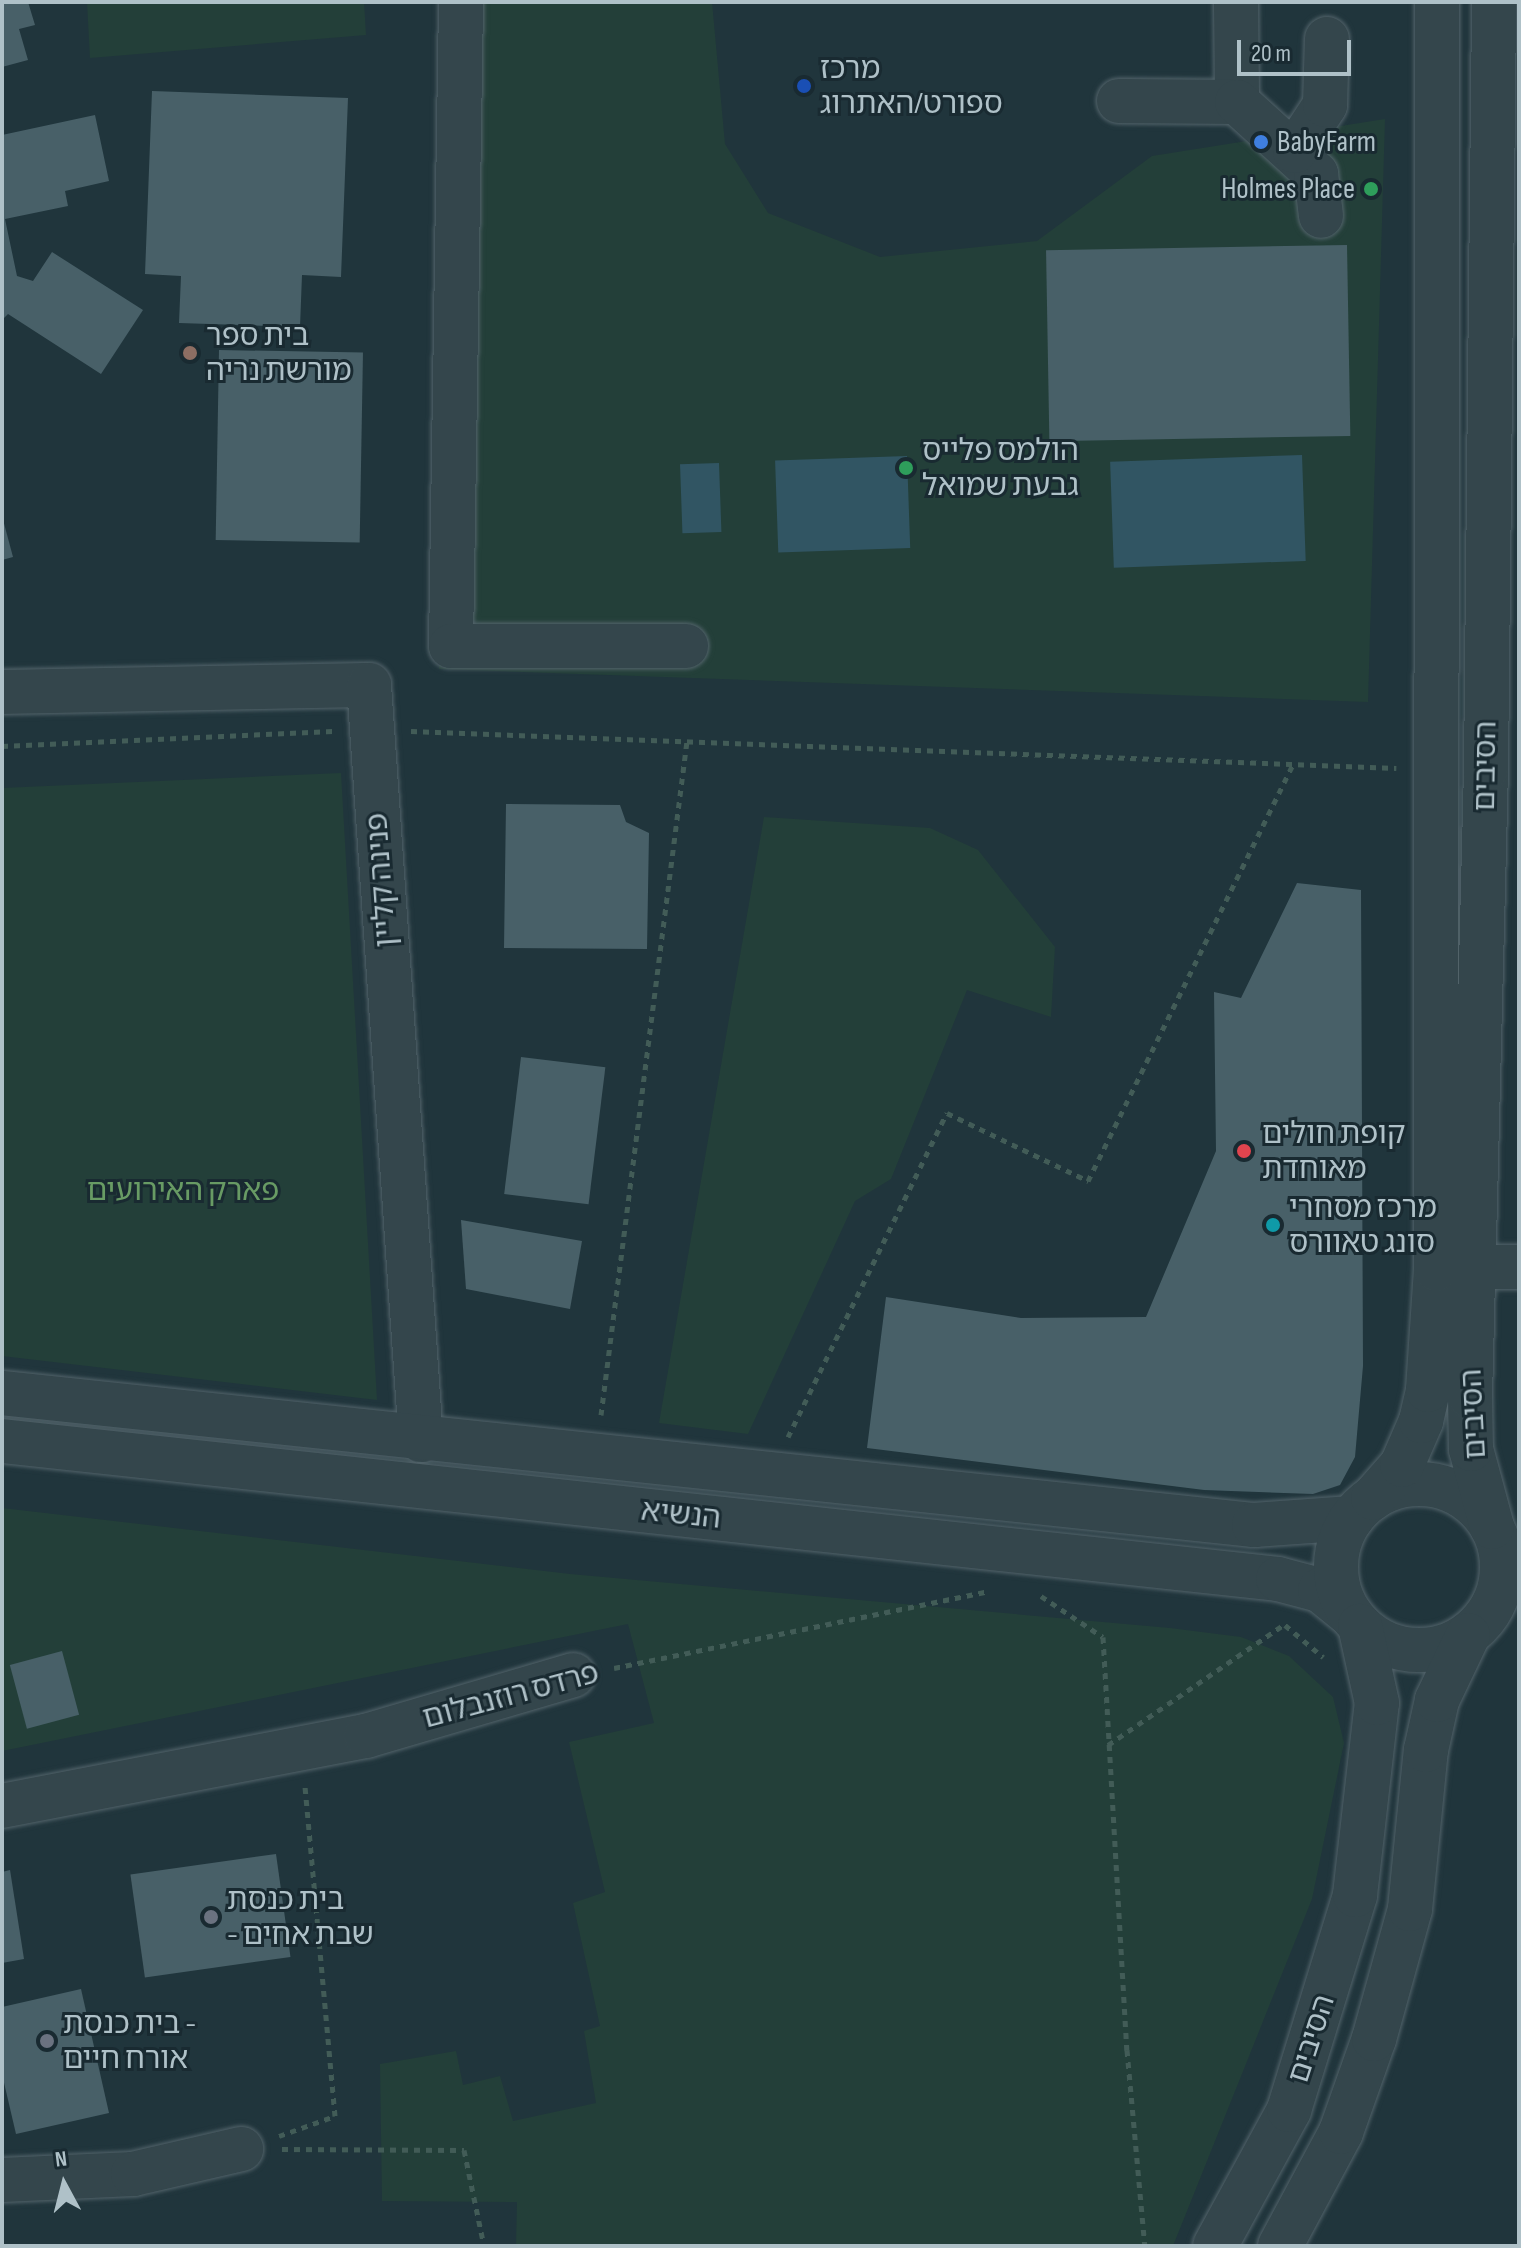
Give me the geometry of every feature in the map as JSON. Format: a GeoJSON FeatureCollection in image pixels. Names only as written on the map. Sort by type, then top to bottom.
{"type":"FeatureCollection","features":[{"type":"Feature","properties":{"kind":"street"},"geometry":{"type":"LineString","coordinates":[[461,2],[451,646],[686,646]]}},
{"type":"Feature","properties":{"kind":"street"},"geometry":{"type":"LineString","coordinates":[[1236,2],[1237,102]]}},
{"type":"Feature","properties":{"kind":"street","name":"הסיבים"},"geometry":{"type":"LineString","coordinates":[[1362,1508],[1402,1465],[1428,1390],[1436,1269],[1437,2]]}},
{"type":"Feature","properties":{"kind":"street","name":"הסיבים"},"geometry":{"type":"LineString","coordinates":[[1494,2],[1502,770],[1474,1267],[1471,1449],[1504,1545]]}},
{"type":"Feature","properties":{"kind":"street"},"geometry":{"type":"LineString","coordinates":[[1295,151],[1325,105],[1327,39]]}},
{"type":"Feature","properties":{"kind":"street"},"geometry":{"type":"LineString","coordinates":[[1119,101],[1237,102],[1295,151],[1316,174],[1321,216]]}},
{"type":"Feature","properties":{"kind":"street","name":"פנינה קליין"},"geometry":{"type":"LineString","coordinates":[[2,692],[369,685],[421,1440]]}},
{"type":"Feature","properties":{"kind":"street"},"geometry":{"type":"LineString","coordinates":[[1436,770],[1502,770]]}},
{"type":"Feature","properties":{"kind":"street"},"geometry":{"type":"LineString","coordinates":[[1474,1267],[1519,1267]]}},
{"type":"Feature","properties":{"kind":"street","name":"הנשיא"},"geometry":{"type":"LineString","coordinates":[[2,1393],[596,1459],[1254,1525],[1362,1508]]}},
{"type":"Feature","properties":{"kind":"street","name":"הנשיא"},"geometry":{"type":"LineString","coordinates":[[2,1441],[1278,1579],[1346,1612]]}},
{"type":"Feature","properties":{"kind":"street"},"geometry":{"type":"LineString","coordinates":[[1426,1484],[1453,1491],[1476,1505],[1504,1545],[1503,1575],[1491,1619],[1435,1648],[1401,1648],[1346,1612],[1336,1566],[1362,1508],[1398,1487],[1426,1484]]}},
{"type":"Feature","properties":{"kind":"street","name":"הסיבים"},"geometry":{"type":"LineString","coordinates":[[1215,2246],[1289,2110],[1355,1895],[1377,1703],[1346,1612]]}},
{"type":"Feature","properties":{"kind":"street","name":"הסיבים"},"geometry":{"type":"LineString","coordinates":[[1280,2246],[1341,2132],[1374,2039],[1410,1909],[1426,1750],[1437,1700],[1491,1619]]}},
{"type":"Feature","properties":{"kind":"street","name":"פרדס רוזנבלום"},"geometry":{"type":"LineString","coordinates":[[2,1806],[366,1736],[573,1675]]}},
{"type":"Feature","properties":{"kind":"street"},"geometry":{"type":"LineString","coordinates":[[2,2180],[133,2174],[241,2149]]}},
{"type":"Feature","properties":{"kind":"path"},"geometry":{"type":"LineString","coordinates":[[2,746],[372,729],[1436,770]]}},
{"type":"Feature","properties":{"kind":"path"},"geometry":{"type":"LineString","coordinates":[[596,1459],[687,741]]}},
{"type":"Feature","properties":{"kind":"path"},"geometry":{"type":"LineString","coordinates":[[768,1477],[947,1113],[1088,1181],[1293,765]]}},
{"type":"Feature","properties":{"kind":"path","name":"פרדס רוזנבלום"},"geometry":{"type":"LineString","coordinates":[[573,1675],[992,1590]]}},
{"type":"Feature","properties":{"kind":"path"},"geometry":{"type":"LineString","coordinates":[[1032,1591],[1103,1637],[1107,1745],[1145,2246]]}},
{"type":"Feature","properties":{"kind":"path"},"geometry":{"type":"LineString","coordinates":[[1107,1745],[1346,1612]]}},
{"type":"Feature","properties":{"kind":"path"},"geometry":{"type":"LineString","coordinates":[[241,2149],[335,2116],[301,1748]]}},
{"type":"Feature","properties":{"kind":"path"},"geometry":{"type":"LineString","coordinates":[[241,2149],[464,2150],[484,2246]]}},
{"type":"Feature","properties":{"kind":"green space"},"geometry":{"type":"Polygon","coordinates":[[[87,2],[364,2],[366,35],[90,58],[87,2]]]}},
{"type":"Feature","properties":{"kind":"green space","name":"הולמס פלייס גבעת שמואל"},"geometry":{"type":"Polygon","coordinates":[[[468,2],[712,2],[725,144],[768,213],[880,257],[1037,241],[1152,156],[1385,119],[1368,702],[439,669],[437,268],[468,2]]]}},
{"type":"Feature","properties":{"kind":"green space","name":"פארק האירועים"},"geometry":{"type":"Polygon","coordinates":[[[341,773],[377,1400],[2,1356],[2,788],[341,773]]]}},
{"type":"Feature","properties":{"kind":"green space"},"geometry":{"type":"Polygon","coordinates":[[[764,817],[930,828],[978,850],[1055,947],[1051,1017],[967,990],[891,1179],[855,1201],[748,1434],[659,1423],[764,817]]]}},
{"type":"Feature","properties":{"kind":"green space"},"geometry":{"type":"Polygon","coordinates":[[[2,1508],[570,1574],[1170,1628],[1241,1637],[1289,1656],[1333,1697],[1344,1743],[1312,1899],[1173,2246],[516,2246],[517,2202],[382,2201],[380,2064],[456,2051],[463,2085],[500,2076],[513,2121],[596,2103],[584,2031],[600,2026],[573,1903],[605,1892],[569,1742],[654,1723],[628,1624],[2,1751],[2,1508]]]}},
{"type":"Feature","properties":{"kind":"water"},"geometry":{"type":"Polygon","coordinates":[[[1302,455],[1306,561],[1114,568],[1110,462],[1302,455]]]}},
{"type":"Feature","properties":{"kind":"water"},"geometry":{"type":"Polygon","coordinates":[[[907,456],[910,548],[778,553],[775,461],[907,456]]]}},
{"type":"Feature","properties":{"kind":"water"},"geometry":{"type":"Polygon","coordinates":[[[719,463],[721,532],[682,533],[680,464],[719,463]]]}},
{"type":"Feature","properties":{"kind":"building"},"geometry":{"type":"Polygon","coordinates":[[[2,2],[28,2],[35,25],[19,29],[28,60],[2,67],[2,2]]]}},
{"type":"Feature","properties":{"kind":"building"},"geometry":{"type":"Polygon","coordinates":[[[152,91],[348,98],[341,277],[302,275],[300,327],[179,323],[181,276],[145,274],[152,91]]]}},
{"type":"Feature","properties":{"kind":"building"},"geometry":{"type":"Polygon","coordinates":[[[95,115],[109,181],[65,191],[68,206],[5,219],[17,276],[33,281],[52,252],[143,310],[101,374],[8,314],[2,320],[2,135],[95,115]]]}},
{"type":"Feature","properties":{"kind":"building"},"geometry":{"type":"Polygon","coordinates":[[[1347,245],[1350,436],[1049,441],[1046,250],[1347,245]]]}},
{"type":"Feature","properties":{"kind":"building"},"geometry":{"type":"Polygon","coordinates":[[[219,350],[363,353],[360,542],[216,540],[219,350]]]}},
{"type":"Feature","properties":{"kind":"building"},"geometry":{"type":"Polygon","coordinates":[[[2,516],[13,557],[2,560],[2,516]]]}},
{"type":"Feature","properties":{"kind":"building"},"geometry":{"type":"Polygon","coordinates":[[[506,804],[620,805],[626,822],[649,833],[647,949],[504,948],[506,804]]]}},
{"type":"Feature","properties":{"kind":"building","name":"מרכז מסחרי סונג טאוורס"},"geometry":{"type":"Polygon","coordinates":[[[1297,883],[1361,890],[1363,1366],[1355,1457],[1340,1485],[1313,1494],[1204,1490],[867,1448],[886,1297],[1021,1318],[1146,1317],[1216,1151],[1214,992],[1241,998],[1297,883]]]}},
{"type":"Feature","properties":{"kind":"building"},"geometry":{"type":"Polygon","coordinates":[[[521,1057],[605,1067],[589,1204],[504,1194],[521,1057]]]}},
{"type":"Feature","properties":{"kind":"building"},"geometry":{"type":"Polygon","coordinates":[[[461,1220],[582,1241],[570,1309],[466,1289],[461,1220]]]}},
{"type":"Feature","properties":{"kind":"building"},"geometry":{"type":"Polygon","coordinates":[[[62,1651],[79,1715],[27,1729],[10,1665],[62,1651]]]}},
{"type":"Feature","properties":{"kind":"building","name":"בית כנסת - שבת אחים"},"geometry":{"type":"Polygon","coordinates":[[[276,1854],[290,1957],[145,1977],[130,1874],[276,1854]]]}},
{"type":"Feature","properties":{"kind":"building"},"geometry":{"type":"Polygon","coordinates":[[[10,1870],[24,1959],[2,1963],[2,1872],[10,1870]]]}},
{"type":"Feature","properties":{"kind":"building","name":"בית כנסת - אורח חיים"},"geometry":{"type":"Polygon","coordinates":[[[81,1989],[109,2113],[16,2134],[2,2074],[2,2007],[81,1989]]]}},
{"type":"Feature","properties":{"kind":"place","name":"מרכז ספורט/האתרוג"},"geometry":{"type":"Point","coordinates":[804,86]}},
{"type":"Feature","properties":{"kind":"place","name":"BabyFarm"},"geometry":{"type":"Point","coordinates":[1261,142]}},
{"type":"Feature","properties":{"kind":"place","name":"Holmes Place"},"geometry":{"type":"Point","coordinates":[1371,189]}},
{"type":"Feature","properties":{"kind":"place","name":"בית ספר מורשת נריה"},"geometry":{"type":"Point","coordinates":[190,353]}},
{"type":"Feature","properties":{"kind":"place","name":"הולמס פלייס גבעת שמואל"},"geometry":{"type":"Point","coordinates":[906,468]}},
{"type":"Feature","properties":{"kind":"place","name":"קופת חולים מאוחדת"},"geometry":{"type":"Point","coordinates":[1244,1151]}},
{"type":"Feature","properties":{"kind":"place","name":"מרכז מסחרי סונג טאוורס"},"geometry":{"type":"Point","coordinates":[1273,1225]}},
{"type":"Feature","properties":{"kind":"place","name":"בית כנסת - שבת אחים"},"geometry":{"type":"Point","coordinates":[211,1917]}},
{"type":"Feature","properties":{"kind":"place","name":"בית כנסת - אורח חיים"},"geometry":{"type":"Point","coordinates":[47,2041]}}]}
